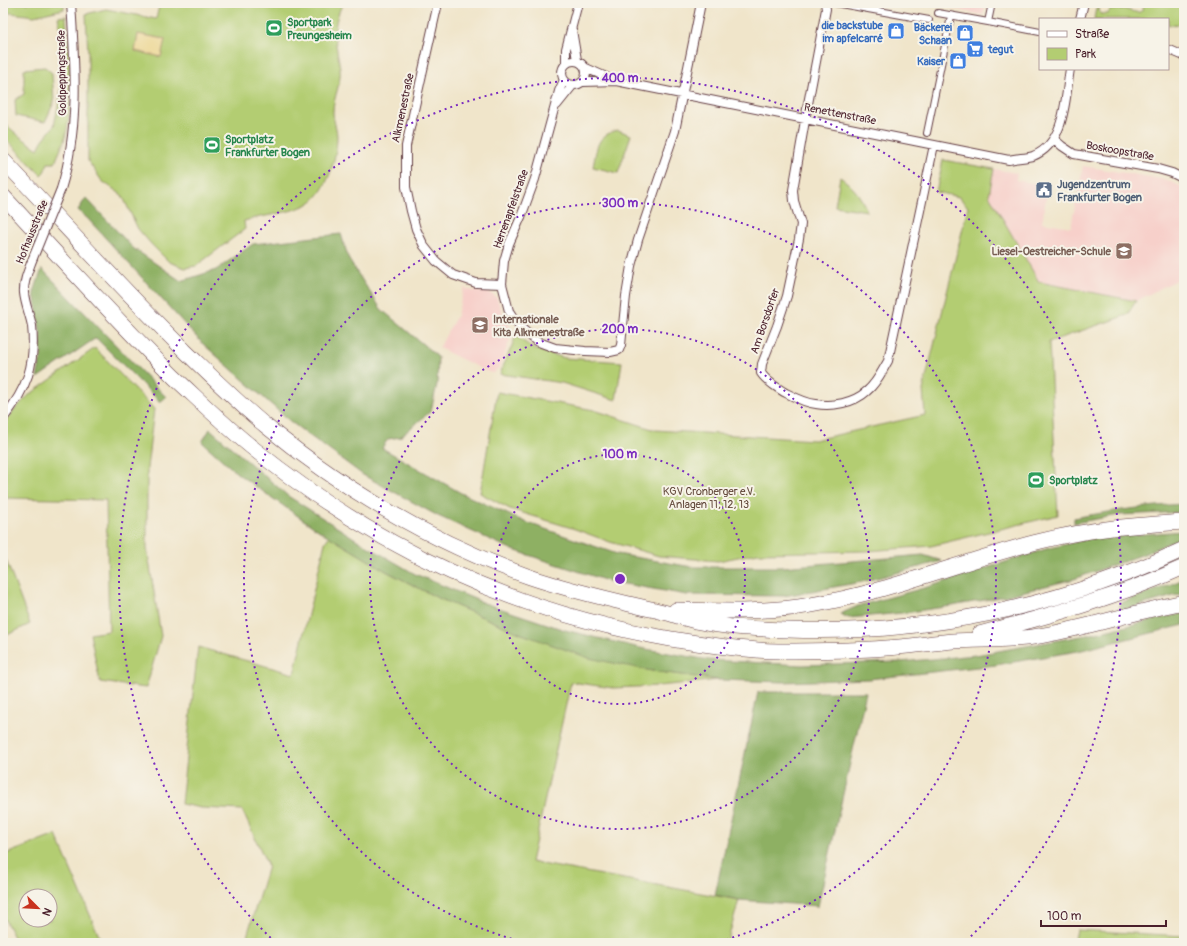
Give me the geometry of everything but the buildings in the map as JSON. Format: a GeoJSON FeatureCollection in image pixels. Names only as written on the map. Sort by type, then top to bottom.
{"type":"FeatureCollection","features":[{"type":"Feature","properties":{"kind":"highway"},"geometry":{"type":"LineString","coordinates":[[3,160],[156,322],[222,387],[265,426],[318,466],[352,489],[411,524],[478,556],[528,576],[577,592],[701,622],[753,628],[847,630],[907,626],[1002,611],[1042,601],[1112,580],[1184,549]]}},
{"type":"Feature","properties":{"kind":"highway"},"geometry":{"type":"LineString","coordinates":[[3,196],[139,342],[202,404],[252,448],[301,485],[375,533],[414,554],[470,580],[532,604],[575,618],[641,633],[697,643],[748,649],[828,651],[887,648],[955,641],[1031,637],[1184,602]]}},
{"type":"Feature","properties":{"kind":"highway"},"geometry":{"type":"LineString","coordinates":[[655,610],[776,610],[811,605],[872,592],[1040,541],[1071,534],[1128,526],[1184,522]]}},
{"type":"Feature","properties":{"kind":"highway"},"geometry":{"type":"LineString","coordinates":[[955,641],[1099,601],[1184,567]]}},
{"type":"Feature","properties":{"kind":"street","name":"Goldpeppingstraße"},"geometry":{"type":"LineString","coordinates":[[61,189],[65,176],[74,126],[75,106],[71,3]]}},
{"type":"Feature","properties":{"kind":"street","name":"Alkmenestraße"},"geometry":{"type":"LineString","coordinates":[[438,3],[406,146],[406,187],[411,211],[416,229],[424,246],[436,261],[453,275],[476,283],[502,284]]}},
{"type":"Feature","properties":{"kind":"street"},"geometry":{"type":"LineString","coordinates":[[566,64],[577,60],[582,63],[586,68],[587,73],[583,82],[573,85],[568,84],[564,80],[562,73],[566,64],[566,49],[578,3]]}},
{"type":"Feature","properties":{"kind":"street"},"geometry":{"type":"LineString","coordinates":[[683,95],[701,3]]}},
{"type":"Feature","properties":{"kind":"street"},"geometry":{"type":"LineString","coordinates":[[805,118],[826,9],[825,3]]}},
{"type":"Feature","properties":{"kind":"street"},"geometry":{"type":"LineString","coordinates":[[835,3],[929,20]]}},
{"type":"Feature","properties":{"kind":"street"},"geometry":{"type":"LineString","coordinates":[[988,22],[992,3]]}},
{"type":"Feature","properties":{"kind":"street"},"geometry":{"type":"LineString","coordinates":[[1080,18],[1084,3]]}},
{"type":"Feature","properties":{"kind":"street"},"geometry":{"type":"LineString","coordinates":[[938,13],[1039,32]]}},
{"type":"Feature","properties":{"kind":"street"},"geometry":{"type":"LineString","coordinates":[[927,133],[951,16]]}},
{"type":"Feature","properties":{"kind":"street"},"geometry":{"type":"LineString","coordinates":[[572,26],[577,60]]}},
{"type":"Feature","properties":{"kind":"street"},"geometry":{"type":"LineString","coordinates":[[1170,50],[1184,56]]}},
{"type":"Feature","properties":{"kind":"street","name":"Renettenstraße"},"geometry":{"type":"LineString","coordinates":[[586,68],[616,82]]}},
{"type":"Feature","properties":{"kind":"street"},"geometry":{"type":"LineString","coordinates":[[1054,138],[1061,121],[1070,70]]}},
{"type":"Feature","properties":{"kind":"street","name":"Herrenapfelstraße"},"geometry":{"type":"LineString","coordinates":[[564,80],[559,91],[535,179],[509,244],[504,261],[502,284],[509,311],[518,326],[536,341],[555,348],[610,352],[619,350],[623,336],[625,301],[631,266],[638,240],[676,131],[683,95]]}},
{"type":"Feature","properties":{"kind":"street","name":"Renettenstraße"},"geometry":{"type":"LineString","coordinates":[[583,82],[616,82],[805,118],[1009,160],[1033,156],[1045,148],[1054,138]]}},
{"type":"Feature","properties":{"kind":"street","name":"Herrenapfelstraße"},"geometry":{"type":"LineString","coordinates":[[554,110],[573,85]]}},
{"type":"Feature","properties":{"kind":"street","name":"Am Borsdorfer"},"geometry":{"type":"LineString","coordinates":[[805,118],[793,190],[794,201],[801,224],[799,239],[786,296],[777,326],[762,364],[761,373],[767,382],[793,396],[815,404],[831,405],[850,402],[867,392],[878,379],[888,360],[934,145]]}},
{"type":"Feature","properties":{"kind":"street","name":"Boskoopstraße"},"geometry":{"type":"LineString","coordinates":[[1054,138],[1062,146],[1074,154],[1158,168],[1184,179]]}},
{"type":"Feature","properties":{"kind":"street","name":"Hofhausstraße"},"geometry":{"type":"LineString","coordinates":[[3,419],[21,393],[30,372],[32,334],[24,293],[26,277],[61,189]]}},
{"type":"Feature","properties":{"kind":"shaded area"},"geometry":{"type":"Polygon","coordinates":[[[950,3],[986,3],[983,15],[949,8],[950,3]]]}},
{"type":"Feature","properties":{"kind":"shaded area","name":"Liesel-Oestreicher-Schule"},"geometry":{"type":"Polygon","coordinates":[[[1083,166],[1167,180],[1184,188],[1184,276],[1136,301],[1039,282],[989,195],[994,169],[1017,173],[1016,180],[1048,186],[1042,222],[1071,227],[1083,166]]]}},
{"type":"Feature","properties":{"kind":"shaded area","name":"Internationale Kita Alkmenestraße"},"geometry":{"type":"Polygon","coordinates":[[[464,288],[474,291],[489,292],[497,298],[504,317],[513,332],[499,368],[493,373],[439,348],[457,315],[464,288]]]}},
{"type":"Feature","properties":{"kind":"green space"},"geometry":{"type":"Polygon","coordinates":[[[3,3],[64,3],[64,9],[34,16],[3,12],[3,3]]]}},
{"type":"Feature","properties":{"kind":"green space","name":"Sportplatz Frankfurter Bogen"},"geometry":{"type":"Polygon","coordinates":[[[158,3],[343,3],[336,20],[335,28],[340,68],[339,84],[334,101],[333,112],[337,133],[337,145],[333,165],[325,185],[320,193],[306,205],[244,221],[245,229],[196,266],[185,268],[169,262],[152,245],[138,229],[122,195],[102,181],[88,161],[88,53],[86,14],[106,9],[156,19],[159,6],[157,5],[158,3]]]}},
{"type":"Feature","properties":{"kind":"green space"},"geometry":{"type":"Polygon","coordinates":[[[1144,3],[1184,3],[1184,24],[1169,25],[1169,18],[1094,18],[1096,8],[1099,8],[1100,14],[1108,14],[1110,10],[1124,9],[1140,12],[1143,9],[1144,3]]]}},
{"type":"Feature","properties":{"kind":"green space"},"geometry":{"type":"Polygon","coordinates":[[[66,16],[70,75],[70,105],[68,120],[65,138],[55,163],[48,163],[41,175],[3,136],[3,122],[19,136],[38,149],[42,141],[54,126],[64,77],[62,37],[58,17],[66,16]]]}},
{"type":"Feature","properties":{"kind":"green space"},"geometry":{"type":"Polygon","coordinates":[[[45,67],[52,73],[54,102],[45,122],[16,116],[15,100],[24,94],[24,69],[45,67]]]}},
{"type":"Feature","properties":{"kind":"green space"},"geometry":{"type":"Polygon","coordinates":[[[618,130],[631,135],[618,173],[593,167],[597,148],[601,139],[611,132],[618,130]]]}},
{"type":"Feature","properties":{"kind":"green space","name":"KGV Cronberger e.V. Anlagen 11, 12, 13"},"geometry":{"type":"Polygon","coordinates":[[[943,160],[994,169],[989,195],[1039,282],[1136,301],[1127,315],[1049,342],[1058,515],[931,546],[867,551],[758,553],[718,561],[659,556],[610,542],[575,529],[510,509],[480,493],[497,392],[594,410],[655,430],[814,440],[925,415],[923,390],[968,207],[959,197],[936,192],[943,160]]]}},
{"type":"Feature","properties":{"kind":"green space"},"geometry":{"type":"Polygon","coordinates":[[[840,177],[856,192],[867,211],[835,206],[840,177]]]}},
{"type":"Feature","properties":{"kind":"green space"},"geometry":{"type":"Polygon","coordinates":[[[86,198],[133,248],[181,281],[216,270],[253,244],[341,234],[349,260],[381,309],[438,357],[437,384],[431,411],[400,437],[388,439],[382,448],[461,493],[525,522],[617,554],[692,567],[782,567],[923,555],[942,561],[862,582],[784,596],[687,595],[608,581],[513,550],[438,516],[363,475],[291,422],[202,343],[78,210],[86,198]]]}},
{"type":"Feature","properties":{"kind":"green space"},"geometry":{"type":"Polygon","coordinates":[[[42,269],[166,397],[160,402],[96,338],[37,378],[41,358],[41,338],[34,292],[42,269]]]}},
{"type":"Feature","properties":{"kind":"green space"},"geometry":{"type":"Polygon","coordinates":[[[516,336],[534,349],[565,358],[622,362],[616,400],[562,383],[500,374],[516,336]]]}},
{"type":"Feature","properties":{"kind":"green space"},"geometry":{"type":"Polygon","coordinates":[[[95,348],[154,409],[147,468],[147,548],[161,636],[146,688],[100,682],[90,634],[109,631],[106,500],[3,498],[3,424],[29,395],[95,348]]]}},
{"type":"Feature","properties":{"kind":"green space"},"geometry":{"type":"Polygon","coordinates":[[[210,429],[288,496],[362,543],[415,574],[484,603],[565,630],[640,648],[709,660],[802,665],[900,662],[976,655],[1087,635],[1184,613],[1184,625],[1078,651],[996,665],[869,679],[784,682],[719,680],[652,671],[589,658],[522,634],[436,597],[386,571],[315,528],[238,474],[202,442],[210,429]]]}},
{"type":"Feature","properties":{"kind":"green space"},"geometry":{"type":"Polygon","coordinates":[[[1184,504],[1184,512],[1119,515],[1074,523],[1074,518],[1088,515],[1142,507],[1184,504]]]}},
{"type":"Feature","properties":{"kind":"green space"},"geometry":{"type":"Polygon","coordinates":[[[1184,531],[1184,536],[1144,554],[1074,579],[1001,597],[902,613],[849,618],[840,614],[858,606],[931,586],[1046,549],[1093,538],[1184,531]]]}},
{"type":"Feature","properties":{"kind":"green space"},"geometry":{"type":"Polygon","coordinates":[[[329,536],[386,571],[436,597],[522,634],[652,671],[719,680],[658,686],[613,688],[571,682],[531,862],[739,900],[727,943],[245,943],[268,866],[242,810],[201,808],[181,804],[198,647],[294,674],[325,543],[329,536]]]}},
{"type":"Feature","properties":{"kind":"green space"},"geometry":{"type":"Polygon","coordinates":[[[3,552],[30,624],[3,637],[3,552]]]}},
{"type":"Feature","properties":{"kind":"green space"},"geometry":{"type":"Polygon","coordinates":[[[1184,579],[1184,593],[1120,611],[1120,603],[1184,579]]]}},
{"type":"Feature","properties":{"kind":"green space"},"geometry":{"type":"Polygon","coordinates":[[[758,692],[866,692],[818,906],[739,900],[715,895],[758,692]]]}},
{"type":"Feature","properties":{"kind":"green space"},"geometry":{"type":"Polygon","coordinates":[[[56,835],[102,943],[17,943],[3,916],[3,855],[56,835]]]}},
{"type":"Feature","properties":{"kind":"green space"},"geometry":{"type":"Polygon","coordinates":[[[1077,930],[1184,936],[1184,943],[1074,943],[1077,930]]]}},
{"type":"Feature","properties":{"kind":"sand"},"geometry":{"type":"Polygon","coordinates":[[[138,34],[165,39],[161,57],[135,51],[138,34]]]}},
{"type":"Feature","properties":{"kind":"tram line"},"geometry":{"type":"LineString","coordinates":[[909,3],[920,5]]}},
{"type":"Feature","properties":{"kind":"place","name":"Sportpark Preungesheim"},"geometry":{"type":"Point","coordinates":[274,28]}},
{"type":"Feature","properties":{"kind":"place","name":"die backstube im apfelcarré"},"geometry":{"type":"Point","coordinates":[896,31]}},
{"type":"Feature","properties":{"kind":"place","name":"Bäckerei Schaan"},"geometry":{"type":"Point","coordinates":[965,33]}},
{"type":"Feature","properties":{"kind":"place","name":"tegut"},"geometry":{"type":"Point","coordinates":[975,49]}},
{"type":"Feature","properties":{"kind":"place","name":"Kaiser"},"geometry":{"type":"Point","coordinates":[958,61]}},
{"type":"Feature","properties":{"kind":"place","name":"Sportplatz Frankfurter Bogen"},"geometry":{"type":"Point","coordinates":[212,145]}},
{"type":"Feature","properties":{"kind":"place","name":"Jugendzentrum Frankfurter Bogen"},"geometry":{"type":"Point","coordinates":[1044,190]}},
{"type":"Feature","properties":{"kind":"place","name":"Liesel-Oestreicher-Schule"},"geometry":{"type":"Point","coordinates":[1124,251]}},
{"type":"Feature","properties":{"kind":"place","name":"Internationale Kita Alkmenestraße"},"geometry":{"type":"Point","coordinates":[480,325]}},
{"type":"Feature","properties":{"kind":"place","name":"Sportplatz"},"geometry":{"type":"Point","coordinates":[1036,480]}}]}
